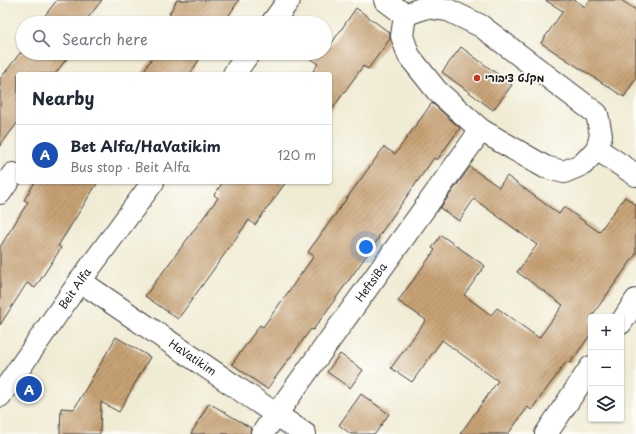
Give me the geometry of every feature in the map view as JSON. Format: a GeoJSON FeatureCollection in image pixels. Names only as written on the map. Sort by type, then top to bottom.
{"type":"FeatureCollection","features":[{"type":"Feature","properties":{"kind":"street"},"geometry":{"type":"LineString","coordinates":[[277,16],[289,0]]}},
{"type":"Feature","properties":{"kind":"street"},"geometry":{"type":"LineString","coordinates":[[385,0],[405,15]]}},
{"type":"Feature","properties":{"kind":"street"},"geometry":{"type":"LineString","coordinates":[[426,7],[448,10],[481,26],[597,114],[601,135],[597,149],[583,164],[564,172],[545,167],[480,130],[437,92],[410,56],[402,36],[405,15],[426,7]]}},
{"type":"Feature","properties":{"kind":"street"},"geometry":{"type":"LineString","coordinates":[[235,72],[244,60]]}},
{"type":"Feature","properties":{"kind":"street","name":"HeftsiBa"},"geometry":{"type":"LineString","coordinates":[[262,434],[480,130]]}},
{"type":"Feature","properties":{"kind":"street"},"geometry":{"type":"LineString","coordinates":[[597,149],[636,174]]}},
{"type":"Feature","properties":{"kind":"street"},"geometry":{"type":"LineString","coordinates":[[0,193],[13,174]]}},
{"type":"Feature","properties":{"kind":"street","name":"Beit Alfa"},"geometry":{"type":"LineString","coordinates":[[0,396],[80,281],[152,184]]}},
{"type":"Feature","properties":{"kind":"street","name":"HaVatikim"},"geometry":{"type":"LineString","coordinates":[[80,281],[305,434]]}},
{"type":"Feature","properties":{"kind":"street"},"geometry":{"type":"LineString","coordinates":[[624,318],[636,300]]}},
{"type":"Feature","properties":{"kind":"street"},"geometry":{"type":"LineString","coordinates":[[546,434],[588,371]]}},
{"type":"Feature","properties":{"kind":"building"},"geometry":{"type":"Polygon","coordinates":[[[57,0],[102,0],[89,16],[44,16],[57,0]]]}},
{"type":"Feature","properties":{"kind":"building"},"geometry":{"type":"Polygon","coordinates":[[[177,0],[239,0],[229,16],[172,16],[169,14],[177,0]]]}},
{"type":"Feature","properties":{"kind":"building"},"geometry":{"type":"Polygon","coordinates":[[[545,0],[575,0],[585,7],[590,0],[621,0],[636,10],[636,78],[624,97],[541,43],[563,11],[545,0]]]}},
{"type":"Feature","properties":{"kind":"building"},"geometry":{"type":"Polygon","coordinates":[[[356,8],[390,33],[390,39],[368,69],[363,66],[332,109],[332,72],[312,72],[318,64],[312,60],[332,60],[332,43],[356,8]]]}},
{"type":"Feature","properties":{"kind":"building","name":"מקלט ציבורי"},"geometry":{"type":"Polygon","coordinates":[[[461,47],[512,85],[493,110],[442,72],[461,47]]]}},
{"type":"Feature","properties":{"kind":"building"},"geometry":{"type":"Polygon","coordinates":[[[16,58],[16,60],[66,60],[57,72],[16,72],[16,125],[0,146],[0,79],[16,58]]]}},
{"type":"Feature","properties":{"kind":"building"},"geometry":{"type":"Polygon","coordinates":[[[151,60],[199,60],[191,72],[143,72],[151,60]]]}},
{"type":"Feature","properties":{"kind":"building"},"geometry":{"type":"Polygon","coordinates":[[[432,103],[460,128],[437,160],[434,158],[313,330],[311,329],[267,389],[232,364],[260,325],[263,327],[314,256],[308,252],[384,147],[395,154],[432,103]]]}},
{"type":"Feature","properties":{"kind":"building"},"geometry":{"type":"Polygon","coordinates":[[[470,167],[499,187],[507,176],[559,214],[564,207],[599,232],[625,197],[636,205],[636,254],[593,314],[588,314],[588,338],[570,363],[567,361],[531,410],[528,407],[508,434],[460,434],[498,381],[442,340],[412,382],[391,368],[426,320],[398,301],[435,250],[432,248],[441,235],[485,266],[464,295],[491,315],[497,308],[539,338],[563,305],[517,272],[537,245],[474,199],[459,221],[440,208],[470,167]]]}},
{"type":"Feature","properties":{"kind":"building"},"geometry":{"type":"Polygon","coordinates":[[[34,184],[97,184],[58,246],[61,248],[35,288],[27,283],[0,325],[0,247],[28,202],[24,200],[34,184]]]}},
{"type":"Feature","properties":{"kind":"building"},"geometry":{"type":"Polygon","coordinates":[[[222,184],[285,184],[255,225],[249,220],[178,319],[145,296],[218,198],[214,195],[222,184]]]}},
{"type":"Feature","properties":{"kind":"building"},"geometry":{"type":"Polygon","coordinates":[[[116,337],[150,357],[119,412],[101,402],[100,434],[60,434],[61,408],[74,409],[116,337]]]}},
{"type":"Feature","properties":{"kind":"building"},"geometry":{"type":"Polygon","coordinates":[[[340,354],[363,370],[350,388],[327,372],[340,354]]]}},
{"type":"Feature","properties":{"kind":"building"},"geometry":{"type":"Polygon","coordinates":[[[361,394],[389,414],[375,434],[351,434],[339,425],[361,394]]]}},
{"type":"Feature","properties":{"kind":"building"},"geometry":{"type":"Polygon","coordinates":[[[209,403],[251,428],[250,434],[191,434],[209,403]]]}},
{"type":"Feature","properties":{"kind":"place","name":"מקלט ציבורי"},"geometry":{"type":"Point","coordinates":[477,78]}},
{"type":"Feature","properties":{"kind":"place","name":"Bet Alfa/HaVatikim"},"geometry":{"type":"Point","coordinates":[29,389]}}]}
